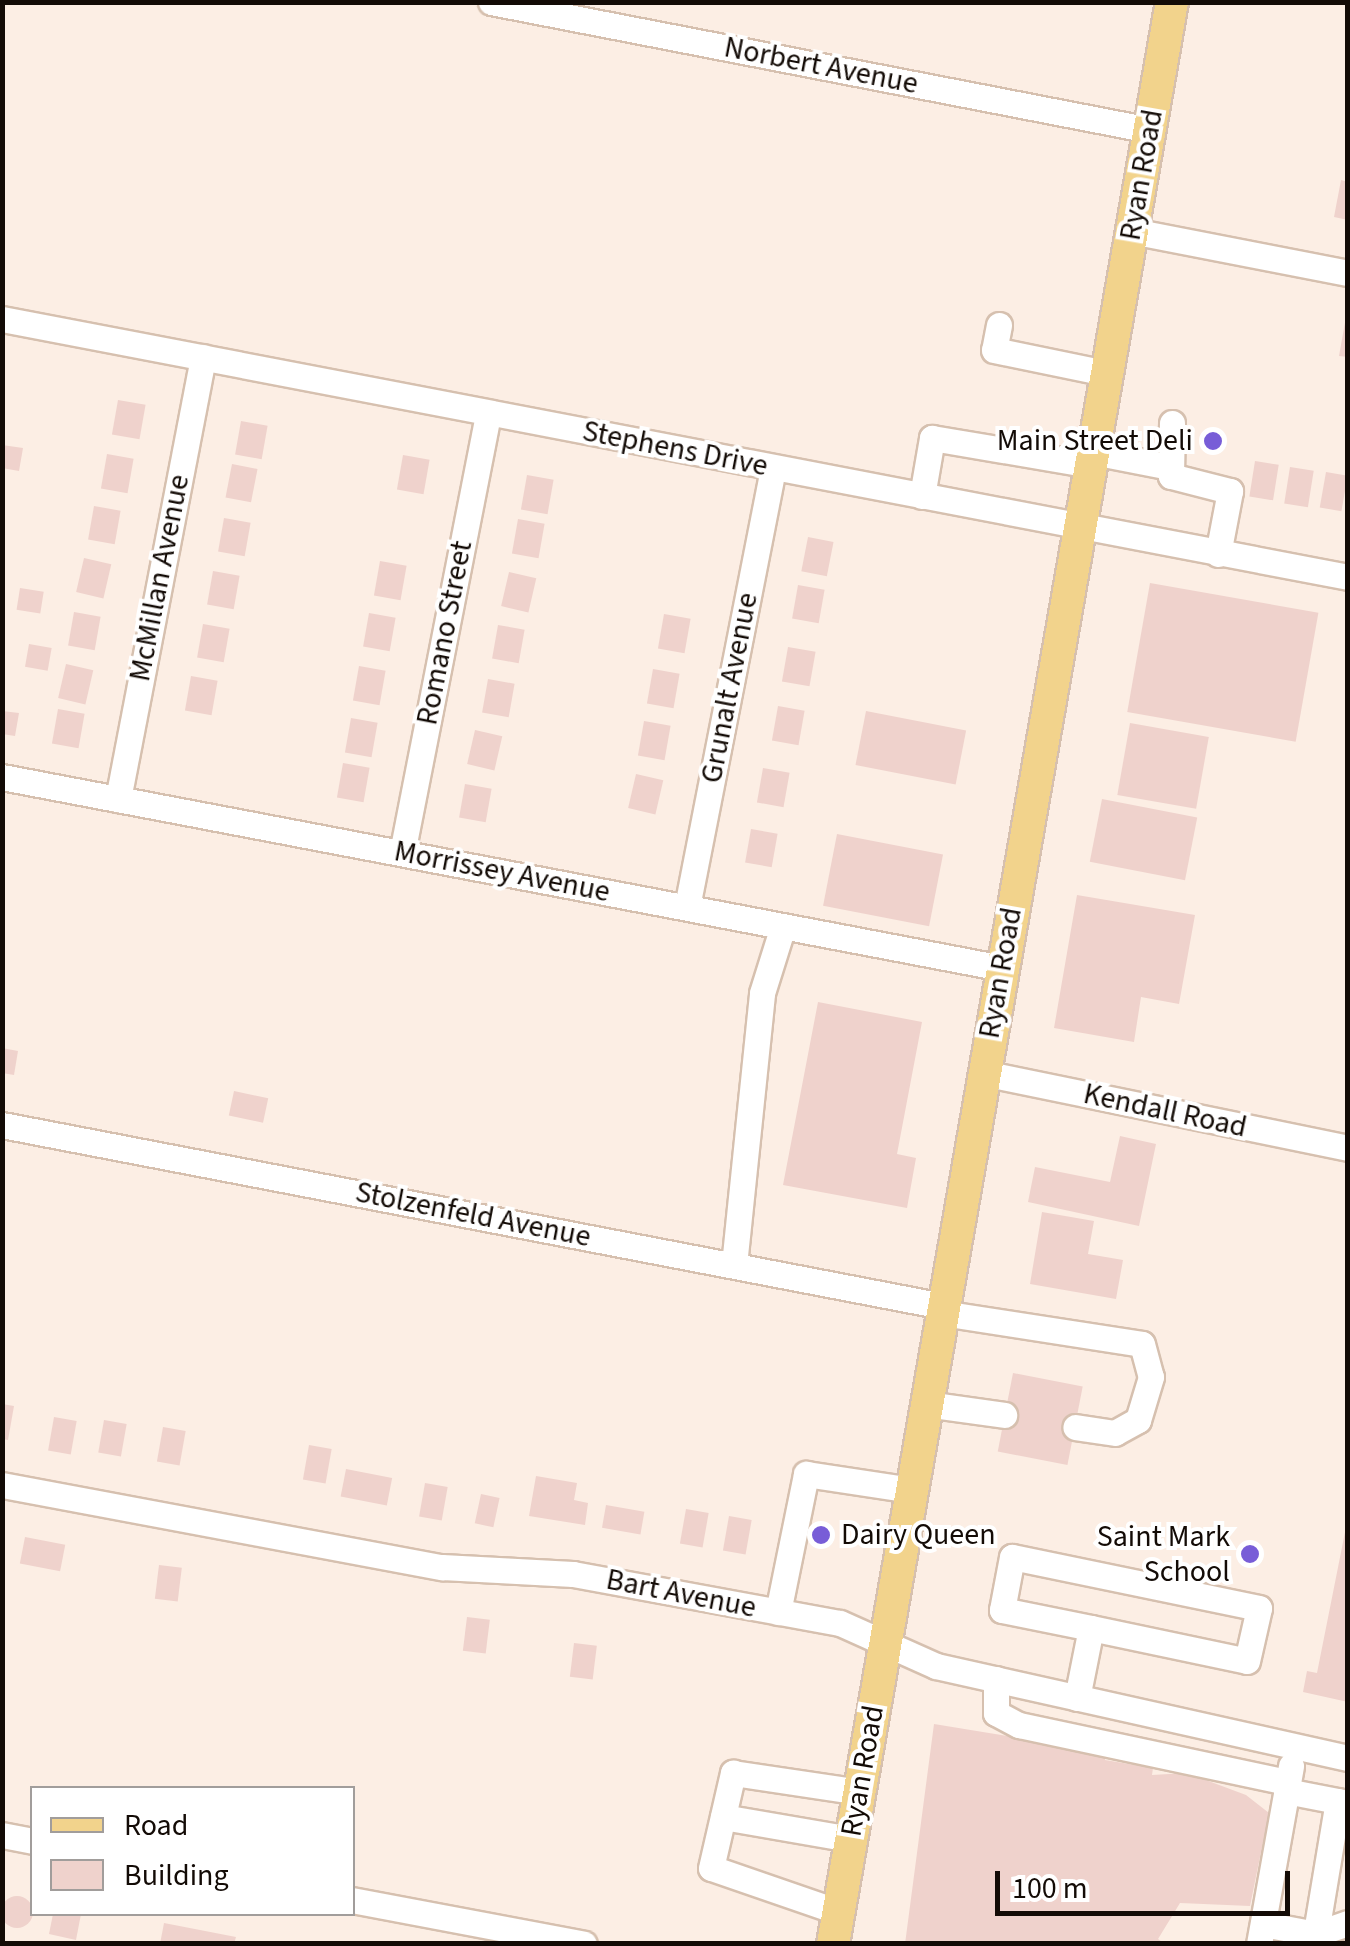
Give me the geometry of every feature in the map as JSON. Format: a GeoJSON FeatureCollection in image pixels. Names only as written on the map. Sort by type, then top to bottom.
{"type":"FeatureCollection","features":[{"type":"Feature","properties":{"kind":"main road","name":"Ryan Road"},"geometry":{"type":"LineString","coordinates":[[836,1928],[1172,2]]}},
{"type":"Feature","properties":{"kind":"street","name":"Norbert Avenue"},"geometry":{"type":"LineString","coordinates":[[492,2],[1150,130]]}},
{"type":"Feature","properties":{"kind":"street"},"geometry":{"type":"LineString","coordinates":[[1132,231],[1348,273]]}},
{"type":"Feature","properties":{"kind":"street","name":"Stephens Drive"},"geometry":{"type":"LineString","coordinates":[[2,319],[1348,576]]}},
{"type":"Feature","properties":{"kind":"street"},"geometry":{"type":"LineString","coordinates":[[999,324],[994,350],[1106,373]]}},
{"type":"Feature","properties":{"kind":"street","name":"McMillan Avenue"},"geometry":{"type":"LineString","coordinates":[[118,799],[203,357]]}},
{"type":"Feature","properties":{"kind":"street","name":"Romano Street"},"geometry":{"type":"LineString","coordinates":[[402,852],[488,413]]}},
{"type":"Feature","properties":{"kind":"street"},"geometry":{"type":"LineString","coordinates":[[1172,423],[1165,466],[1171,476],[1230,491],[1218,554]]}},
{"type":"Feature","properties":{"kind":"street"},"geometry":{"type":"LineString","coordinates":[[922,496],[932,438],[1165,466]]}},
{"type":"Feature","properties":{"kind":"street","name":"Grunalt Avenue"},"geometry":{"type":"LineString","coordinates":[[687,907],[773,468]]}},
{"type":"Feature","properties":{"kind":"street","name":"Morrissey Avenue"},"geometry":{"type":"LineString","coordinates":[[2,777],[1002,968]]}},
{"type":"Feature","properties":{"kind":"street"},"geometry":{"type":"LineString","coordinates":[[734,1266],[762,993],[783,926]]}},
{"type":"Feature","properties":{"kind":"street","name":"Kendall Road"},"geometry":{"type":"LineString","coordinates":[[983,1072],[1348,1148]]}},
{"type":"Feature","properties":{"kind":"street","name":"Stolzenfeld Avenue"},"geometry":{"type":"LineString","coordinates":[[2,1125],[942,1309],[1142,1344],[1151,1377],[1138,1420],[1115,1433],[1075,1427]]}},
{"type":"Feature","properties":{"kind":"street"},"geometry":{"type":"LineString","coordinates":[[926,1404],[1004,1415]]}},
{"type":"Feature","properties":{"kind":"street"},"geometry":{"type":"LineString","coordinates":[[778,1612],[806,1474],[912,1490]]}},
{"type":"Feature","properties":{"kind":"street","name":"Bart Avenue"},"geometry":{"type":"LineString","coordinates":[[2,1484],[442,1566],[573,1574],[778,1612],[996,1679],[1348,1758]]}},
{"type":"Feature","properties":{"kind":"street"},"geometry":{"type":"LineString","coordinates":[[1012,1557],[1258,1608],[1247,1661],[1092,1628],[1002,1610],[1012,1557]]}},
{"type":"Feature","properties":{"kind":"street"},"geometry":{"type":"LineString","coordinates":[[1077,1698],[1092,1628]]}},
{"type":"Feature","properties":{"kind":"street"},"geometry":{"type":"LineString","coordinates":[[996,1679],[996,1713],[1019,1725],[1343,1802],[1315,1939]]}},
{"type":"Feature","properties":{"kind":"street"},"geometry":{"type":"LineString","coordinates":[[1294,1746],[1261,1934],[1315,1939],[1348,1923]]}},
{"type":"Feature","properties":{"kind":"street"},"geometry":{"type":"LineString","coordinates":[[836,1928],[711,1868],[733,1773],[860,1792]]}},
{"type":"Feature","properties":{"kind":"street"},"geometry":{"type":"LineString","coordinates":[[723,1817],[851,1839]]}},
{"type":"Feature","properties":{"kind":"street"},"geometry":{"type":"LineString","coordinates":[[2,1835],[30,1841]]}},
{"type":"Feature","properties":{"kind":"street"},"geometry":{"type":"LineString","coordinates":[[355,1901],[584,1944]]}},
{"type":"Feature","properties":{"kind":"building"},"geometry":{"type":"Polygon","coordinates":[[[1341,180],[1348,182],[1348,220],[1334,217],[1341,180]]]}},
{"type":"Feature","properties":{"kind":"building"},"geometry":{"type":"Polygon","coordinates":[[[1348,317],[1348,357],[1339,356],[1348,317]]]}},
{"type":"Feature","properties":{"kind":"building"},"geometry":{"type":"Polygon","coordinates":[[[118,400],[146,405],[139,439],[112,434],[118,400]]]}},
{"type":"Feature","properties":{"kind":"building"},"geometry":{"type":"Polygon","coordinates":[[[241,421],[268,426],[262,459],[235,454],[241,421]]]}},
{"type":"Feature","properties":{"kind":"building"},"geometry":{"type":"Polygon","coordinates":[[[2,445],[23,448],[19,471],[2,468],[2,445]]]}},
{"type":"Feature","properties":{"kind":"building"},"geometry":{"type":"Polygon","coordinates":[[[107,454],[134,459],[128,493],[101,488],[107,454]]]}},
{"type":"Feature","properties":{"kind":"building"},"geometry":{"type":"Polygon","coordinates":[[[403,455],[430,460],[424,494],[397,489],[403,455]]]}},
{"type":"Feature","properties":{"kind":"building"},"geometry":{"type":"Polygon","coordinates":[[[1255,461],[1279,465],[1273,500],[1249,497],[1255,461]]]}},
{"type":"Feature","properties":{"kind":"building"},"geometry":{"type":"Polygon","coordinates":[[[232,464],[258,469],[251,502],[226,497],[232,464]]]}},
{"type":"Feature","properties":{"kind":"building"},"geometry":{"type":"Polygon","coordinates":[[[1290,467],[1314,471],[1308,507],[1284,504],[1290,467]]]}},
{"type":"Feature","properties":{"kind":"building"},"geometry":{"type":"Polygon","coordinates":[[[1326,472],[1348,476],[1341,511],[1320,507],[1326,472]]]}},
{"type":"Feature","properties":{"kind":"building"},"geometry":{"type":"Polygon","coordinates":[[[527,475],[554,480],[548,514],[521,509],[527,475]]]}},
{"type":"Feature","properties":{"kind":"building"},"geometry":{"type":"Polygon","coordinates":[[[94,506],[121,511],[115,544],[88,539],[94,506]]]}},
{"type":"Feature","properties":{"kind":"building"},"geometry":{"type":"Polygon","coordinates":[[[224,518],[251,523],[245,556],[218,551],[224,518]]]}},
{"type":"Feature","properties":{"kind":"building"},"geometry":{"type":"Polygon","coordinates":[[[518,519],[545,524],[539,558],[512,553],[518,519]]]}},
{"type":"Feature","properties":{"kind":"building"},"geometry":{"type":"Polygon","coordinates":[[[808,537],[834,542],[827,576],[801,571],[808,537]]]}},
{"type":"Feature","properties":{"kind":"building"},"geometry":{"type":"Polygon","coordinates":[[[84,558],[111,564],[103,598],[76,592],[84,558]]]}},
{"type":"Feature","properties":{"kind":"building"},"geometry":{"type":"Polygon","coordinates":[[[380,561],[407,566],[401,600],[374,595],[380,561]]]}},
{"type":"Feature","properties":{"kind":"building"},"geometry":{"type":"Polygon","coordinates":[[[213,571],[240,576],[234,609],[207,604],[213,571]]]}},
{"type":"Feature","properties":{"kind":"building"},"geometry":{"type":"Polygon","coordinates":[[[509,572],[536,578],[528,612],[501,606],[509,572]]]}},
{"type":"Feature","properties":{"kind":"building"},"geometry":{"type":"Polygon","coordinates":[[[1150,583],[1318,613],[1296,742],[1127,712],[1150,583]]]}},
{"type":"Feature","properties":{"kind":"building"},"geometry":{"type":"Polygon","coordinates":[[[798,585],[825,590],[819,623],[792,618],[798,585]]]}},
{"type":"Feature","properties":{"kind":"building"},"geometry":{"type":"Polygon","coordinates":[[[20,588],[44,592],[40,613],[17,610],[20,588]]]}},
{"type":"Feature","properties":{"kind":"building"},"geometry":{"type":"Polygon","coordinates":[[[74,612],[101,617],[95,650],[68,645],[74,612]]]}},
{"type":"Feature","properties":{"kind":"building"},"geometry":{"type":"Polygon","coordinates":[[[369,613],[396,618],[390,651],[363,646],[369,613]]]}},
{"type":"Feature","properties":{"kind":"building"},"geometry":{"type":"Polygon","coordinates":[[[664,614],[691,619],[685,653],[658,648],[664,614]]]}},
{"type":"Feature","properties":{"kind":"building"},"geometry":{"type":"Polygon","coordinates":[[[203,624],[230,629],[224,662],[197,657],[203,624]]]}},
{"type":"Feature","properties":{"kind":"building"},"geometry":{"type":"Polygon","coordinates":[[[498,625],[525,630],[519,663],[492,658],[498,625]]]}},
{"type":"Feature","properties":{"kind":"building"},"geometry":{"type":"Polygon","coordinates":[[[29,644],[52,648],[48,671],[25,667],[29,644]]]}},
{"type":"Feature","properties":{"kind":"building"},"geometry":{"type":"Polygon","coordinates":[[[788,647],[816,652],[809,686],[782,681],[788,647]]]}},
{"type":"Feature","properties":{"kind":"building"},"geometry":{"type":"Polygon","coordinates":[[[66,664],[93,670],[85,704],[58,698],[66,664]]]}},
{"type":"Feature","properties":{"kind":"building"},"geometry":{"type":"Polygon","coordinates":[[[359,666],[386,671],[380,705],[353,700],[359,666]]]}},
{"type":"Feature","properties":{"kind":"building"},"geometry":{"type":"Polygon","coordinates":[[[653,669],[680,674],[674,708],[647,703],[653,669]]]}},
{"type":"Feature","properties":{"kind":"building"},"geometry":{"type":"Polygon","coordinates":[[[191,676],[218,681],[212,715],[185,710],[191,676]]]}},
{"type":"Feature","properties":{"kind":"building"},"geometry":{"type":"Polygon","coordinates":[[[488,679],[515,684],[509,717],[482,712],[488,679]]]}},
{"type":"Feature","properties":{"kind":"building"},"geometry":{"type":"Polygon","coordinates":[[[778,706],[805,711],[799,745],[772,740],[778,706]]]}},
{"type":"Feature","properties":{"kind":"building"},"geometry":{"type":"Polygon","coordinates":[[[58,709],[85,714],[79,748],[52,743],[58,709]]]}},
{"type":"Feature","properties":{"kind":"building"},"geometry":{"type":"Polygon","coordinates":[[[2,711],[19,713],[15,736],[2,734],[2,711]]]}},
{"type":"Feature","properties":{"kind":"building"},"geometry":{"type":"Polygon","coordinates":[[[866,711],[966,730],[956,784],[856,765],[866,711]]]}},
{"type":"Feature","properties":{"kind":"building"},"geometry":{"type":"Polygon","coordinates":[[[351,718],[378,723],[372,757],[345,752],[351,718]]]}},
{"type":"Feature","properties":{"kind":"building"},"geometry":{"type":"Polygon","coordinates":[[[644,721],[671,726],[665,760],[638,755],[644,721]]]}},
{"type":"Feature","properties":{"kind":"building"},"geometry":{"type":"Polygon","coordinates":[[[1130,723],[1209,737],[1196,809],[1117,795],[1130,723]]]}},
{"type":"Feature","properties":{"kind":"building"},"geometry":{"type":"Polygon","coordinates":[[[475,730],[502,736],[494,770],[467,764],[475,730]]]}},
{"type":"Feature","properties":{"kind":"building"},"geometry":{"type":"Polygon","coordinates":[[[343,763],[370,768],[364,802],[337,797],[343,763]]]}},
{"type":"Feature","properties":{"kind":"building"},"geometry":{"type":"Polygon","coordinates":[[[763,768],[790,773],[784,807],[757,802],[763,768]]]}},
{"type":"Feature","properties":{"kind":"building"},"geometry":{"type":"Polygon","coordinates":[[[636,774],[663,780],[655,814],[628,808],[636,774]]]}},
{"type":"Feature","properties":{"kind":"building"},"geometry":{"type":"Polygon","coordinates":[[[465,784],[492,789],[486,822],[459,817],[465,784]]]}},
{"type":"Feature","properties":{"kind":"building"},"geometry":{"type":"Polygon","coordinates":[[[1102,799],[1197,818],[1185,880],[1090,862],[1102,799]]]}},
{"type":"Feature","properties":{"kind":"building"},"geometry":{"type":"Polygon","coordinates":[[[751,829],[778,834],[772,867],[745,862],[751,829]]]}},
{"type":"Feature","properties":{"kind":"building"},"geometry":{"type":"Polygon","coordinates":[[[837,834],[943,855],[929,926],[823,906],[837,834]]]}},
{"type":"Feature","properties":{"kind":"building"},"geometry":{"type":"Polygon","coordinates":[[[1077,895],[1195,915],[1179,1004],[1141,997],[1134,1042],[1054,1028],[1077,895]]]}},
{"type":"Feature","properties":{"kind":"building"},"geometry":{"type":"Polygon","coordinates":[[[818,1002],[922,1022],[897,1154],[916,1158],[907,1208],[783,1185],[818,1002]]]}},
{"type":"Feature","properties":{"kind":"building"},"geometry":{"type":"Polygon","coordinates":[[[2,1048],[18,1051],[14,1075],[2,1073],[2,1048]]]}},
{"type":"Feature","properties":{"kind":"building"},"geometry":{"type":"Polygon","coordinates":[[[234,1091],[268,1098],[263,1123],[229,1115],[234,1091]]]}},
{"type":"Feature","properties":{"kind":"building"},"geometry":{"type":"Polygon","coordinates":[[[1120,1136],[1156,1144],[1139,1226],[1028,1202],[1035,1167],[1110,1182],[1120,1136]]]}},
{"type":"Feature","properties":{"kind":"building"},"geometry":{"type":"Polygon","coordinates":[[[1042,1212],[1094,1221],[1088,1254],[1123,1260],[1116,1299],[1030,1284],[1042,1212]]]}},
{"type":"Feature","properties":{"kind":"building"},"geometry":{"type":"Polygon","coordinates":[[[1013,1373],[1083,1387],[1067,1465],[998,1452],[1013,1373]]]}},
{"type":"Feature","properties":{"kind":"building"},"geometry":{"type":"Polygon","coordinates":[[[2,1404],[14,1406],[8,1440],[2,1439],[2,1404]]]}},
{"type":"Feature","properties":{"kind":"building"},"geometry":{"type":"Polygon","coordinates":[[[54,1417],[77,1421],[71,1454],[48,1450],[54,1417]]]}},
{"type":"Feature","properties":{"kind":"building"},"geometry":{"type":"Polygon","coordinates":[[[104,1420],[127,1424],[121,1456],[98,1452],[104,1420]]]}},
{"type":"Feature","properties":{"kind":"building"},"geometry":{"type":"Polygon","coordinates":[[[163,1427],[186,1431],[180,1465],[157,1461],[163,1427]]]}},
{"type":"Feature","properties":{"kind":"building"},"geometry":{"type":"Polygon","coordinates":[[[309,1445],[332,1449],[326,1483],[303,1479],[309,1445]]]}},
{"type":"Feature","properties":{"kind":"building"},"geometry":{"type":"Polygon","coordinates":[[[346,1469],[392,1478],[387,1505],[341,1496],[346,1469]]]}},
{"type":"Feature","properties":{"kind":"building"},"geometry":{"type":"Polygon","coordinates":[[[536,1476],[577,1483],[574,1500],[588,1503],[585,1525],[529,1516],[536,1476]]]}},
{"type":"Feature","properties":{"kind":"building"},"geometry":{"type":"Polygon","coordinates":[[[425,1483],[448,1487],[442,1520],[419,1516],[425,1483]]]}},
{"type":"Feature","properties":{"kind":"building"},"geometry":{"type":"Polygon","coordinates":[[[481,1494],[500,1498],[493,1527],[475,1523],[481,1494]]]}},
{"type":"Feature","properties":{"kind":"building"},"geometry":{"type":"Polygon","coordinates":[[[606,1505],[644,1512],[640,1534],[602,1528],[606,1505]]]}},
{"type":"Feature","properties":{"kind":"building"},"geometry":{"type":"Polygon","coordinates":[[[686,1509],[709,1513],[703,1547],[680,1543],[686,1509]]]}},
{"type":"Feature","properties":{"kind":"building"},"geometry":{"type":"Polygon","coordinates":[[[729,1516],[752,1520],[746,1554],[723,1550],[729,1516]]]}},
{"type":"Feature","properties":{"kind":"building"},"geometry":{"type":"Polygon","coordinates":[[[1348,1517],[1348,1702],[1303,1692],[1307,1671],[1317,1673],[1348,1517]]]}},
{"type":"Feature","properties":{"kind":"building"},"geometry":{"type":"Polygon","coordinates":[[[25,1537],[65,1545],[60,1571],[20,1564],[25,1537]]]}},
{"type":"Feature","properties":{"kind":"building"},"geometry":{"type":"Polygon","coordinates":[[[159,1565],[182,1568],[178,1602],[155,1599],[159,1565]]]}},
{"type":"Feature","properties":{"kind":"building"},"geometry":{"type":"Polygon","coordinates":[[[467,1617],[490,1620],[486,1654],[463,1651],[467,1617]]]}},
{"type":"Feature","properties":{"kind":"building"},"geometry":{"type":"Polygon","coordinates":[[[574,1643],[597,1646],[593,1680],[570,1677],[574,1643]]]}},
{"type":"Feature","properties":{"kind":"building"},"geometry":{"type":"Polygon","coordinates":[[[934,1724],[1106,1752],[1105,1760],[1153,1768],[1152,1775],[1187,1773],[1246,1795],[1269,1813],[1250,1906],[1180,1903],[1158,1939],[1165,1944],[905,1944],[934,1724]]]}},
{"type":"Feature","properties":{"kind":"building"},"geometry":{"type":"Polygon","coordinates":[[[17,1896],[28,1901],[32,1916],[28,1923],[17,1928],[6,1923],[1,1912],[6,1901],[17,1896]]]}},
{"type":"Feature","properties":{"kind":"building"},"geometry":{"type":"Polygon","coordinates":[[[53,1916],[81,1916],[76,1940],[49,1934],[53,1916]]]}},
{"type":"Feature","properties":{"kind":"building"},"geometry":{"type":"Polygon","coordinates":[[[164,1923],[236,1937],[234,1944],[160,1944],[164,1923]]]}},
{"type":"Feature","properties":{"kind":"place","name":"Main Street Deli"},"geometry":{"type":"Point","coordinates":[1213,441]}},
{"type":"Feature","properties":{"kind":"place","name":"Dairy Queen"},"geometry":{"type":"Point","coordinates":[821,1535]}},
{"type":"Feature","properties":{"kind":"place","name":"Saint Mark School"},"geometry":{"type":"Point","coordinates":[1250,1554]}}]}
